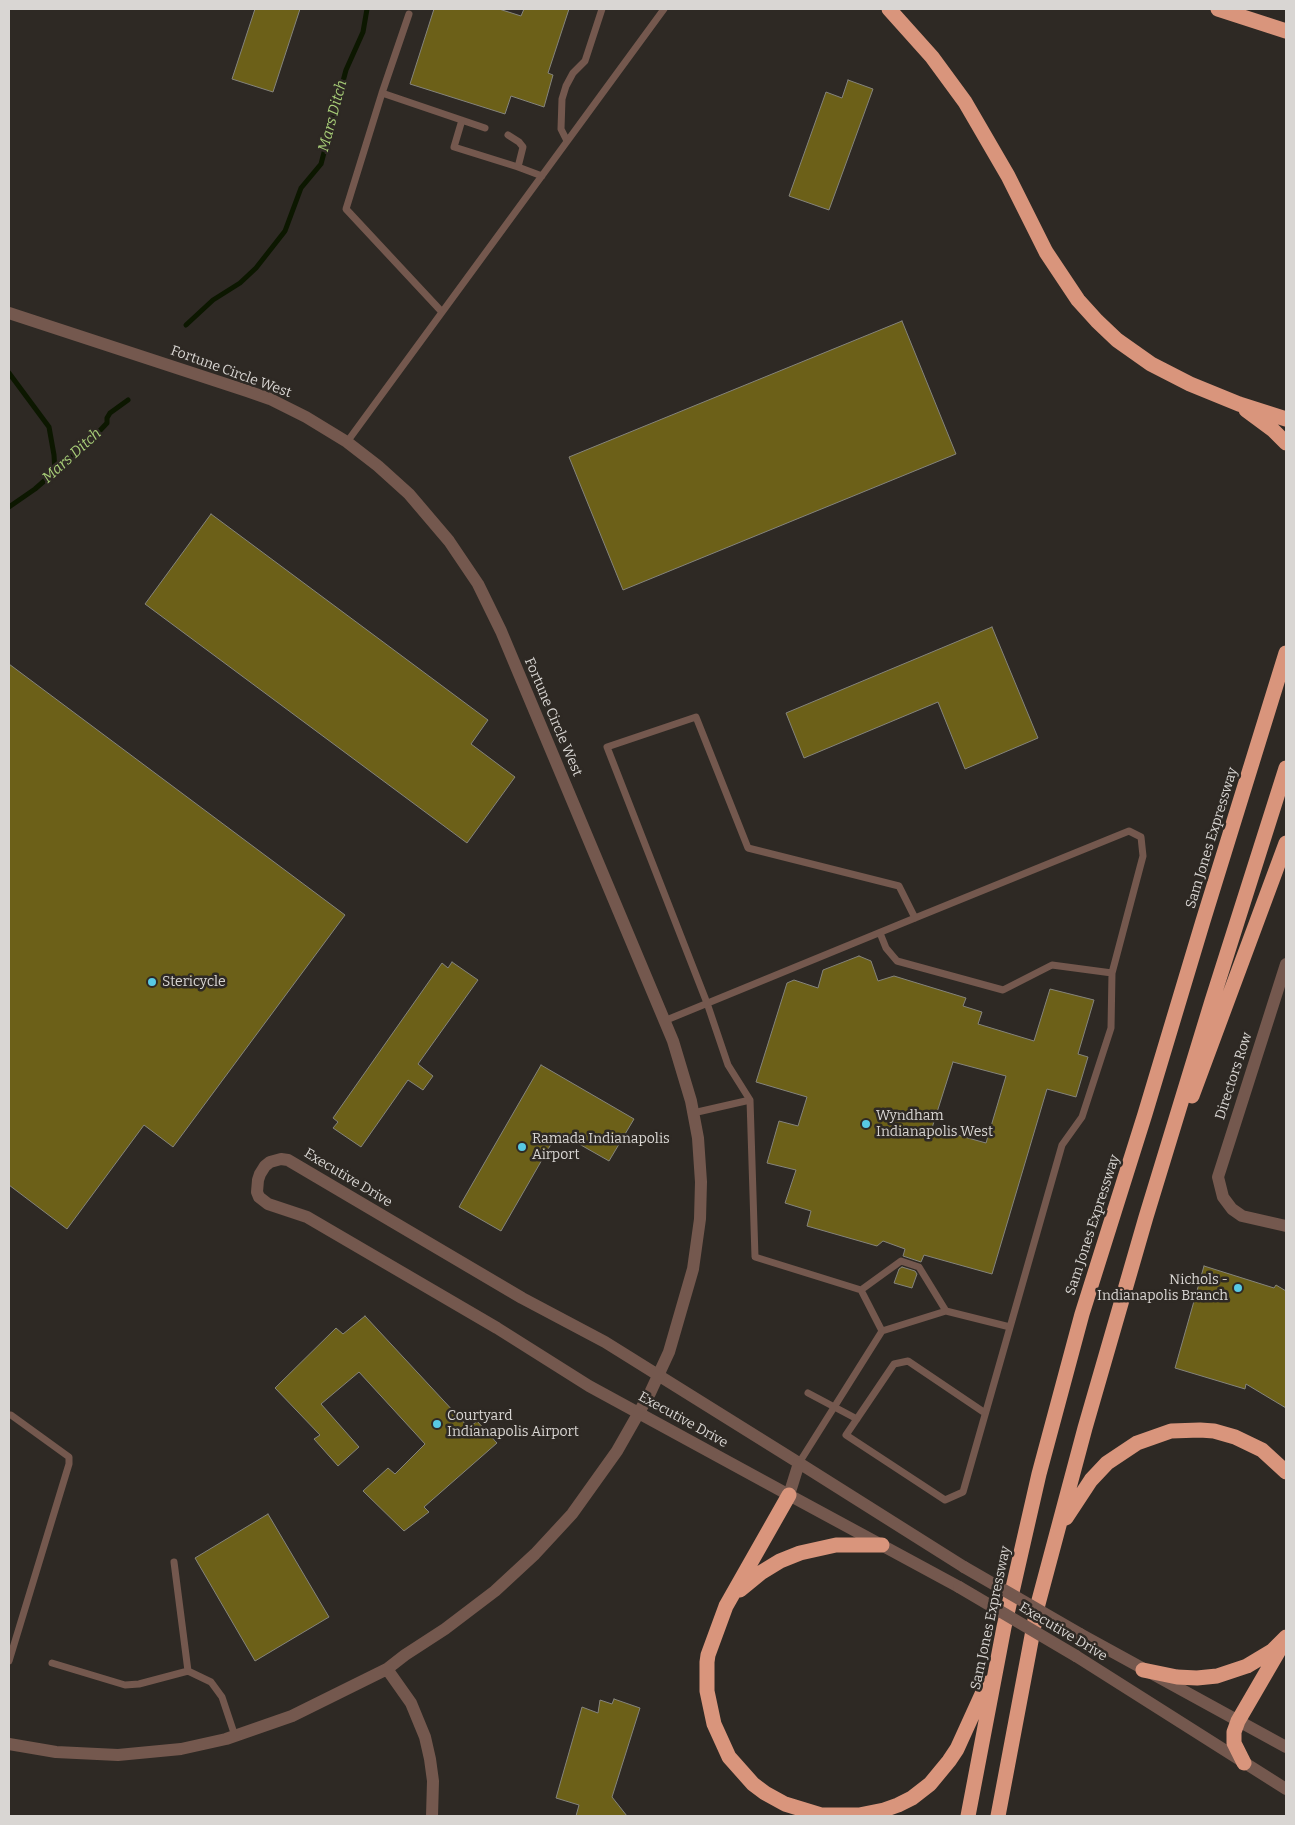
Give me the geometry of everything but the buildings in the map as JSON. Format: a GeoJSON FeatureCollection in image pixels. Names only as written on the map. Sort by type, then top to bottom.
{"type":"FeatureCollection","features":[{"type":"Feature","properties":{"kind":"highway"},"geometry":{"type":"LineString","coordinates":[[889,9],[932,57],[965,102],[1008,176],[1046,252],[1078,300],[1118,340],[1152,364],[1190,384],[1239,404],[1286,419]]}},
{"type":"Feature","properties":{"kind":"highway"},"geometry":{"type":"LineString","coordinates":[[1218,9],[1286,31]]}},
{"type":"Feature","properties":{"kind":"highway"},"geometry":{"type":"LineString","coordinates":[[1239,404],[1273,430],[1286,443]]}},
{"type":"Feature","properties":{"kind":"highway","name":"Sam Jones Expressway"},"geometry":{"type":"LineString","coordinates":[[968,1816],[996,1664],[1039,1474],[1082,1314],[1286,653]]}},
{"type":"Feature","properties":{"kind":"highway"},"geometry":{"type":"LineString","coordinates":[[998,1816],[1038,1604],[1060,1528],[1085,1428],[1146,1217],[1286,768]]}},
{"type":"Feature","properties":{"kind":"highway"},"geometry":{"type":"LineString","coordinates":[[1146,1217],[1286,843]]}},
{"type":"Feature","properties":{"kind":"highway"},"geometry":{"type":"LineString","coordinates":[[1060,1528],[1090,1480],[1107,1463],[1143,1440],[1171,1431],[1214,1431],[1235,1437],[1262,1450],[1286,1472]]}},
{"type":"Feature","properties":{"kind":"highway"},"geometry":{"type":"LineString","coordinates":[[789,1495],[726,1606],[707,1662],[709,1706],[720,1739],[730,1758],[753,1784],[785,1804],[813,1813],[843,1816],[884,1810],[912,1798],[930,1784],[957,1749],[996,1664]]}},
{"type":"Feature","properties":{"kind":"highway"},"geometry":{"type":"LineString","coordinates":[[726,1606],[755,1576],[793,1556],[814,1549],[836,1545],[882,1545]]}},
{"type":"Feature","properties":{"kind":"highway"},"geometry":{"type":"LineString","coordinates":[[1143,1670],[1177,1677],[1218,1676],[1247,1666],[1272,1651],[1286,1637]]}},
{"type":"Feature","properties":{"kind":"highway"},"geometry":{"type":"LineString","coordinates":[[1244,1763],[1234,1743],[1234,1732],[1238,1721],[1286,1637]]}},
{"type":"Feature","properties":{"kind":"street","name":"Fortune Circle West"},"geometry":{"type":"LineString","coordinates":[[9,312],[270,399],[306,417],[347,442],[394,480],[428,514],[478,584],[501,631],[664,1021],[685,1078],[693,1113],[700,1160],[700,1219],[694,1261],[669,1352],[659,1376],[639,1414],[616,1451],[572,1514],[535,1554],[470,1611],[387,1669],[292,1716],[236,1736],[190,1748],[118,1755],[73,1754],[9,1744]]}},
{"type":"Feature","properties":{"kind":"street","name":"Directors Row"},"geometry":{"type":"LineString","coordinates":[[1286,969],[1218,1177],[1223,1197],[1232,1209],[1242,1216],[1286,1226]]}},
{"type":"Feature","properties":{"kind":"street","name":"Executive Drive"},"geometry":{"type":"LineString","coordinates":[[1286,1747],[1143,1670],[964,1567],[605,1342],[522,1298],[288,1160],[281,1159],[270,1162],[260,1174],[257,1192],[259,1197],[268,1204],[307,1217],[504,1332],[568,1373],[639,1414],[959,1587],[1076,1656],[1286,1789]]}},
{"type":"Feature","properties":{"kind":"street"},"geometry":{"type":"LineString","coordinates":[[789,1495],[799,1463]]}},
{"type":"Feature","properties":{"kind":"street"},"geometry":{"type":"LineString","coordinates":[[387,1669],[410,1703],[425,1737],[433,1781],[432,1816]]}},
{"type":"Feature","properties":{"kind":"lane"},"geometry":{"type":"LineString","coordinates":[[567,141],[561,129],[564,93],[573,73],[585,62],[602,9]]}},
{"type":"Feature","properties":{"kind":"lane"},"geometry":{"type":"LineString","coordinates":[[347,442],[664,9]]}},
{"type":"Feature","properties":{"kind":"lane"},"geometry":{"type":"LineString","coordinates":[[409,14],[346,209],[442,312]]}},
{"type":"Feature","properties":{"kind":"lane"},"geometry":{"type":"LineString","coordinates":[[382,94],[485,128]]}},
{"type":"Feature","properties":{"kind":"lane"},"geometry":{"type":"LineString","coordinates":[[462,120],[454,147],[542,176]]}},
{"type":"Feature","properties":{"kind":"lane"},"geometry":{"type":"LineString","coordinates":[[508,135],[523,147],[518,167]]}},
{"type":"Feature","properties":{"kind":"lane"},"geometry":{"type":"LineString","coordinates":[[882,1331],[861,1290],[755,1257],[750,1100],[728,1066],[707,1003],[606,747],[696,717],[748,848],[900,886],[914,918]]}},
{"type":"Feature","properties":{"kind":"lane"},"geometry":{"type":"LineString","coordinates":[[664,1021],[1129,830],[1141,836],[1144,856],[1112,972],[1111,1028],[1082,1117],[1062,1145],[963,1492],[945,1500],[846,1435],[894,1364],[908,1361],[985,1413]]}},
{"type":"Feature","properties":{"kind":"lane"},"geometry":{"type":"LineString","coordinates":[[880,932],[886,948],[897,961],[1003,990],[1052,964],[1112,972]]}},
{"type":"Feature","properties":{"kind":"lane"},"geometry":{"type":"LineString","coordinates":[[693,1113],[750,1100]]}},
{"type":"Feature","properties":{"kind":"lane"},"geometry":{"type":"LineString","coordinates":[[861,1290],[901,1261],[919,1267],[946,1311]]}},
{"type":"Feature","properties":{"kind":"lane"},"geometry":{"type":"LineString","coordinates":[[799,1463],[882,1331],[946,1311],[1010,1327]]}},
{"type":"Feature","properties":{"kind":"lane"},"geometry":{"type":"LineString","coordinates":[[808,1393],[857,1419]]}},
{"type":"Feature","properties":{"kind":"lane"},"geometry":{"type":"LineString","coordinates":[[9,1415],[69,1457],[69,1464],[9,1661]]}},
{"type":"Feature","properties":{"kind":"lane"},"geometry":{"type":"LineString","coordinates":[[174,1562],[188,1671]]}},
{"type":"Feature","properties":{"kind":"lane"},"geometry":{"type":"LineString","coordinates":[[52,1663],[125,1685],[139,1684],[188,1671],[211,1682],[222,1697],[236,1736]]}},
{"type":"Feature","properties":{"kind":"waterway","name":"Mars Ditch"},"geometry":{"type":"LineString","coordinates":[[186,325],[213,300],[240,283],[256,268],[285,231],[301,188],[321,164],[346,70],[363,32],[367,9]]}},
{"type":"Feature","properties":{"kind":"waterway"},"geometry":{"type":"LineString","coordinates":[[9,373],[49,427],[55,472]]}},
{"type":"Feature","properties":{"kind":"waterway","name":"Mars Ditch"},"geometry":{"type":"LineString","coordinates":[[9,507],[35,489],[92,439],[107,423],[110,413],[128,400]]}},
{"type":"Feature","properties":{"kind":"place","name":"Stericycle"},"geometry":{"type":"Point","coordinates":[152,982]}},
{"type":"Feature","properties":{"kind":"place","name":"Wyndham Indianapolis West"},"geometry":{"type":"Point","coordinates":[866,1124]}},
{"type":"Feature","properties":{"kind":"place","name":"Ramada Indianapolis Airport"},"geometry":{"type":"Point","coordinates":[522,1147]}},
{"type":"Feature","properties":{"kind":"place","name":"Nichols - Indianapolis Branch"},"geometry":{"type":"Point","coordinates":[1238,1288]}},
{"type":"Feature","properties":{"kind":"place","name":"Courtyard Indianapolis Airport"},"geometry":{"type":"Point","coordinates":[437,1424]}}]}
